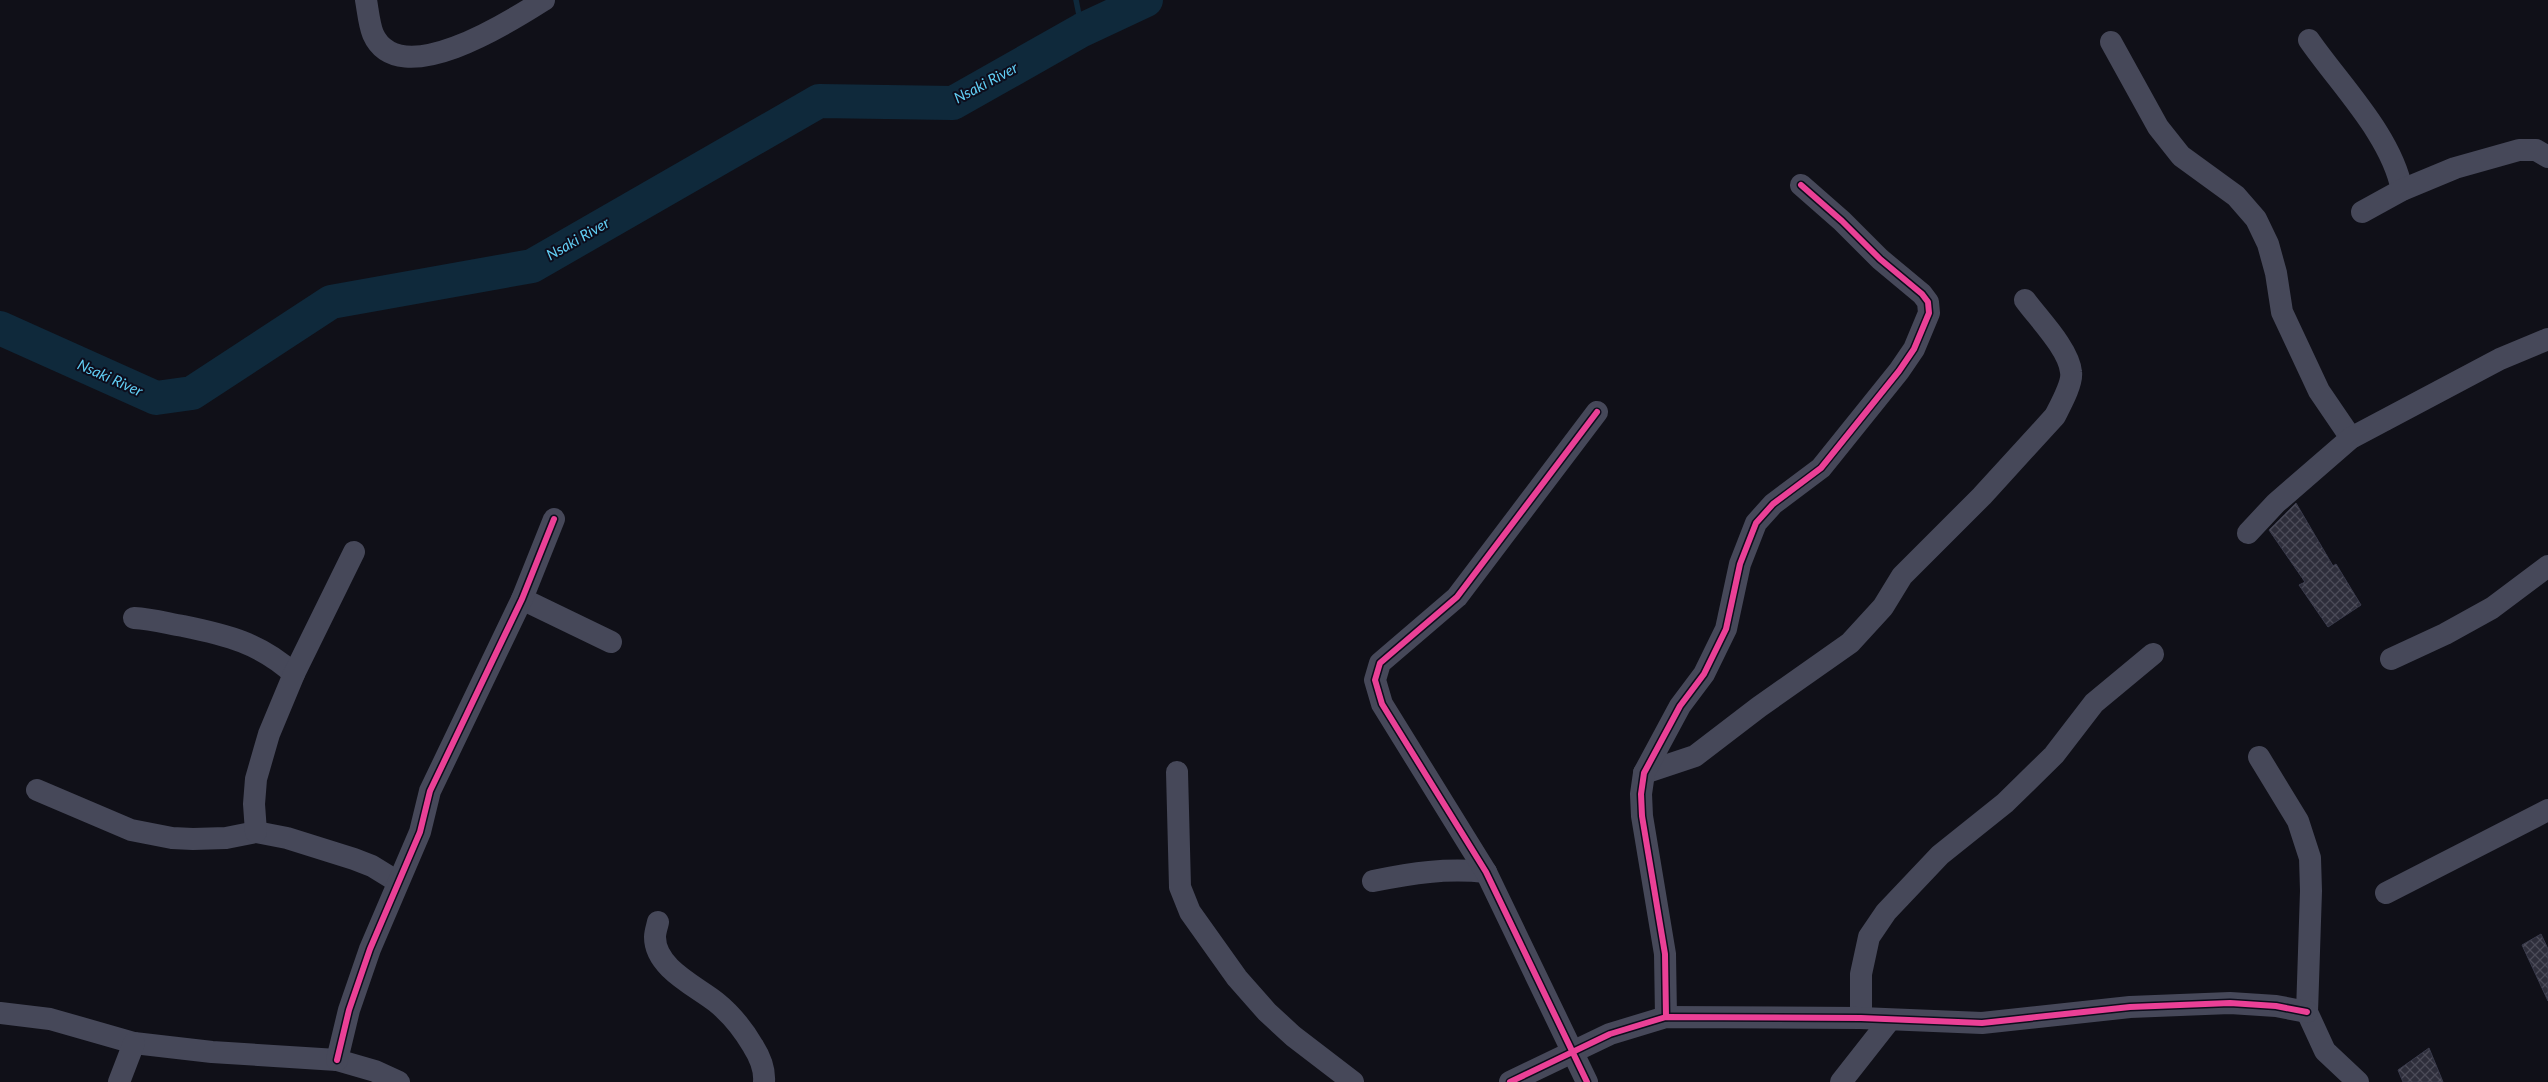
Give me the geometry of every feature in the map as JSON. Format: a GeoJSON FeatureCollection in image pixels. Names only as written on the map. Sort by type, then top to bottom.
{"type":"FeatureCollection","features":[{"type":"Feature","properties":{"kind":"street"},"geometry":{"type":"LineString","coordinates":[[366,0],[373,34],[381,45],[402,56],[420,56],[462,45],[544,0]]}},
{"type":"Feature","properties":{"kind":"street"},"geometry":{"type":"LineString","coordinates":[[2309,40],[2384,142],[2398,169],[2402,190]]}},
{"type":"Feature","properties":{"kind":"street"},"geometry":{"type":"LineString","coordinates":[[2111,42],[2158,127],[2181,156],[2236,196],[2256,219],[2268,244],[2276,273],[2282,312],[2319,391],[2351,438]]}},
{"type":"Feature","properties":{"kind":"street"},"geometry":{"type":"LineString","coordinates":[[2362,212],[2402,190],[2455,168],[2519,150],[2536,150],[2548,157]]}},
{"type":"Feature","properties":{"kind":"street"},"geometry":{"type":"LineString","coordinates":[[1666,1018],[1665,954],[1642,816],[1641,794],[1644,773],[1680,706],[1704,674],[1726,629],[1740,564],[1756,523],[1764,512],[1821,468],[1904,364],[1914,349],[1929,313],[1928,302],[1922,294],[1880,259],[1842,221],[1801,186]]}},
{"type":"Feature","properties":{"kind":"street"},"geometry":{"type":"LineString","coordinates":[[1644,773],[1695,756],[1759,707],[1850,643],[1883,607],[1902,576],[1982,496],[2055,416],[2063,401],[2072,373],[2063,350],[2025,300]]}},
{"type":"Feature","properties":{"kind":"street"},"geometry":{"type":"LineString","coordinates":[[2248,533],[2276,503],[2351,438],[2500,359],[2548,339]]}},
{"type":"Feature","properties":{"kind":"street"},"geometry":{"type":"LineString","coordinates":[[1587,1082],[1486,872],[1382,704],[1375,680],[1380,664],[1457,597],[1597,412]]}},
{"type":"Feature","properties":{"kind":"street"},"geometry":{"type":"LineString","coordinates":[[337,1060],[349,1010],[370,949],[420,832],[430,791],[522,599],[554,520]]}},
{"type":"Feature","properties":{"kind":"street"},"geometry":{"type":"LineString","coordinates":[[256,832],[254,804],[256,779],[269,734],[294,674],[354,552]]}},
{"type":"Feature","properties":{"kind":"street"},"geometry":{"type":"LineString","coordinates":[[2391,659],[2445,634],[2492,608],[2548,566]]}},
{"type":"Feature","properties":{"kind":"street"},"geometry":{"type":"LineString","coordinates":[[522,599],[611,642]]}},
{"type":"Feature","properties":{"kind":"street"},"geometry":{"type":"LineString","coordinates":[[134,618],[158,620],[245,641],[279,660],[294,674]]}},
{"type":"Feature","properties":{"kind":"street"},"geometry":{"type":"LineString","coordinates":[[1861,1018],[1861,974],[1869,937],[1886,912],[1940,855],[2005,803],[2054,755],[2094,703],[2153,654]]}},
{"type":"Feature","properties":{"kind":"street"},"geometry":{"type":"LineString","coordinates":[[2259,757],[2298,821],[2310,858],[2311,891],[2307,1012],[2325,1051],[2358,1082]]}},
{"type":"Feature","properties":{"kind":"street"},"geometry":{"type":"LineString","coordinates":[[1177,772],[1180,887],[1190,912],[1237,978],[1267,1012],[1300,1042],[1353,1082]]}},
{"type":"Feature","properties":{"kind":"street"},"geometry":{"type":"LineString","coordinates":[[37,790],[111,824],[142,833],[193,839],[226,838],[256,832],[287,838],[354,859],[372,866],[398,882]]}},
{"type":"Feature","properties":{"kind":"street"},"geometry":{"type":"LineString","coordinates":[[2386,893],[2548,810]]}},
{"type":"Feature","properties":{"kind":"street"},"geometry":{"type":"LineString","coordinates":[[1373,881],[1427,871],[1456,869],[1486,872]]}},
{"type":"Feature","properties":{"kind":"street"},"geometry":{"type":"LineString","coordinates":[[658,922],[655,937],[658,950],[666,964],[717,1003],[736,1021],[759,1056],[764,1070],[764,1082]]}},
{"type":"Feature","properties":{"kind":"street"},"geometry":{"type":"LineString","coordinates":[[1510,1082],[1610,1034],[1666,1018],[1861,1018],[1982,1023],[2130,1007],[2230,1003],[2276,1006],[2307,1012]]}},
{"type":"Feature","properties":{"kind":"street"},"geometry":{"type":"LineString","coordinates":[[0,1013],[50,1019],[134,1043],[212,1052],[337,1060],[375,1071],[398,1082]]}},
{"type":"Feature","properties":{"kind":"street"},"geometry":{"type":"LineString","coordinates":[[1841,1082],[1889,1020]]}},
{"type":"Feature","properties":{"kind":"street"},"geometry":{"type":"LineString","coordinates":[[119,1082],[134,1043]]}},
{"type":"Feature","properties":{"kind":"building"},"geometry":{"type":"Polygon","coordinates":[[[2296,503],[2333,566],[2336,564],[2361,605],[2328,627],[2299,585],[2305,582],[2269,530],[2296,503]]]}},
{"type":"Feature","properties":{"kind":"building"},"geometry":{"type":"Polygon","coordinates":[[[2541,934],[2548,949],[2548,1001],[2522,945],[2541,934]]]}},
{"type":"Feature","properties":{"kind":"building"},"geometry":{"type":"Polygon","coordinates":[[[2429,1048],[2443,1082],[2403,1082],[2398,1070],[2429,1048]]]}},
{"type":"Feature","properties":{"kind":"waterway"},"geometry":{"type":"LineString","coordinates":[[1076,0],[1082,30]]}},
{"type":"Feature","properties":{"kind":"waterway","name":"Nsaki River"},"geometry":{"type":"LineString","coordinates":[[0,328],[156,398],[192,393],[331,302],[532,266],[819,101],[953,103],[1082,30],[1146,0]]}},
{"type":"Feature","properties":{"kind":"cycle path"},"geometry":{"type":"LineString","coordinates":[[1666,1017],[1665,954],[1642,816],[1641,794],[1644,773],[1680,706],[1704,674],[1726,629],[1740,564],[1756,523],[1773,504],[1821,468],[1899,371],[1914,349],[1929,313],[1928,302],[1922,294],[1880,259],[1842,221],[1801,185]]}},
{"type":"Feature","properties":{"kind":"cycle path"},"geometry":{"type":"LineString","coordinates":[[1587,1082],[1486,872],[1382,704],[1375,680],[1380,663],[1457,597],[1597,412]]}},
{"type":"Feature","properties":{"kind":"cycle path"},"geometry":{"type":"LineString","coordinates":[[337,1060],[349,1010],[370,949],[420,832],[430,791],[522,599],[554,519]]}},
{"type":"Feature","properties":{"kind":"cycle path"},"geometry":{"type":"LineString","coordinates":[[1510,1082],[1610,1034],[1666,1017],[1861,1018],[1982,1023],[2130,1007],[2230,1003],[2276,1006],[2307,1012]]}}]}
